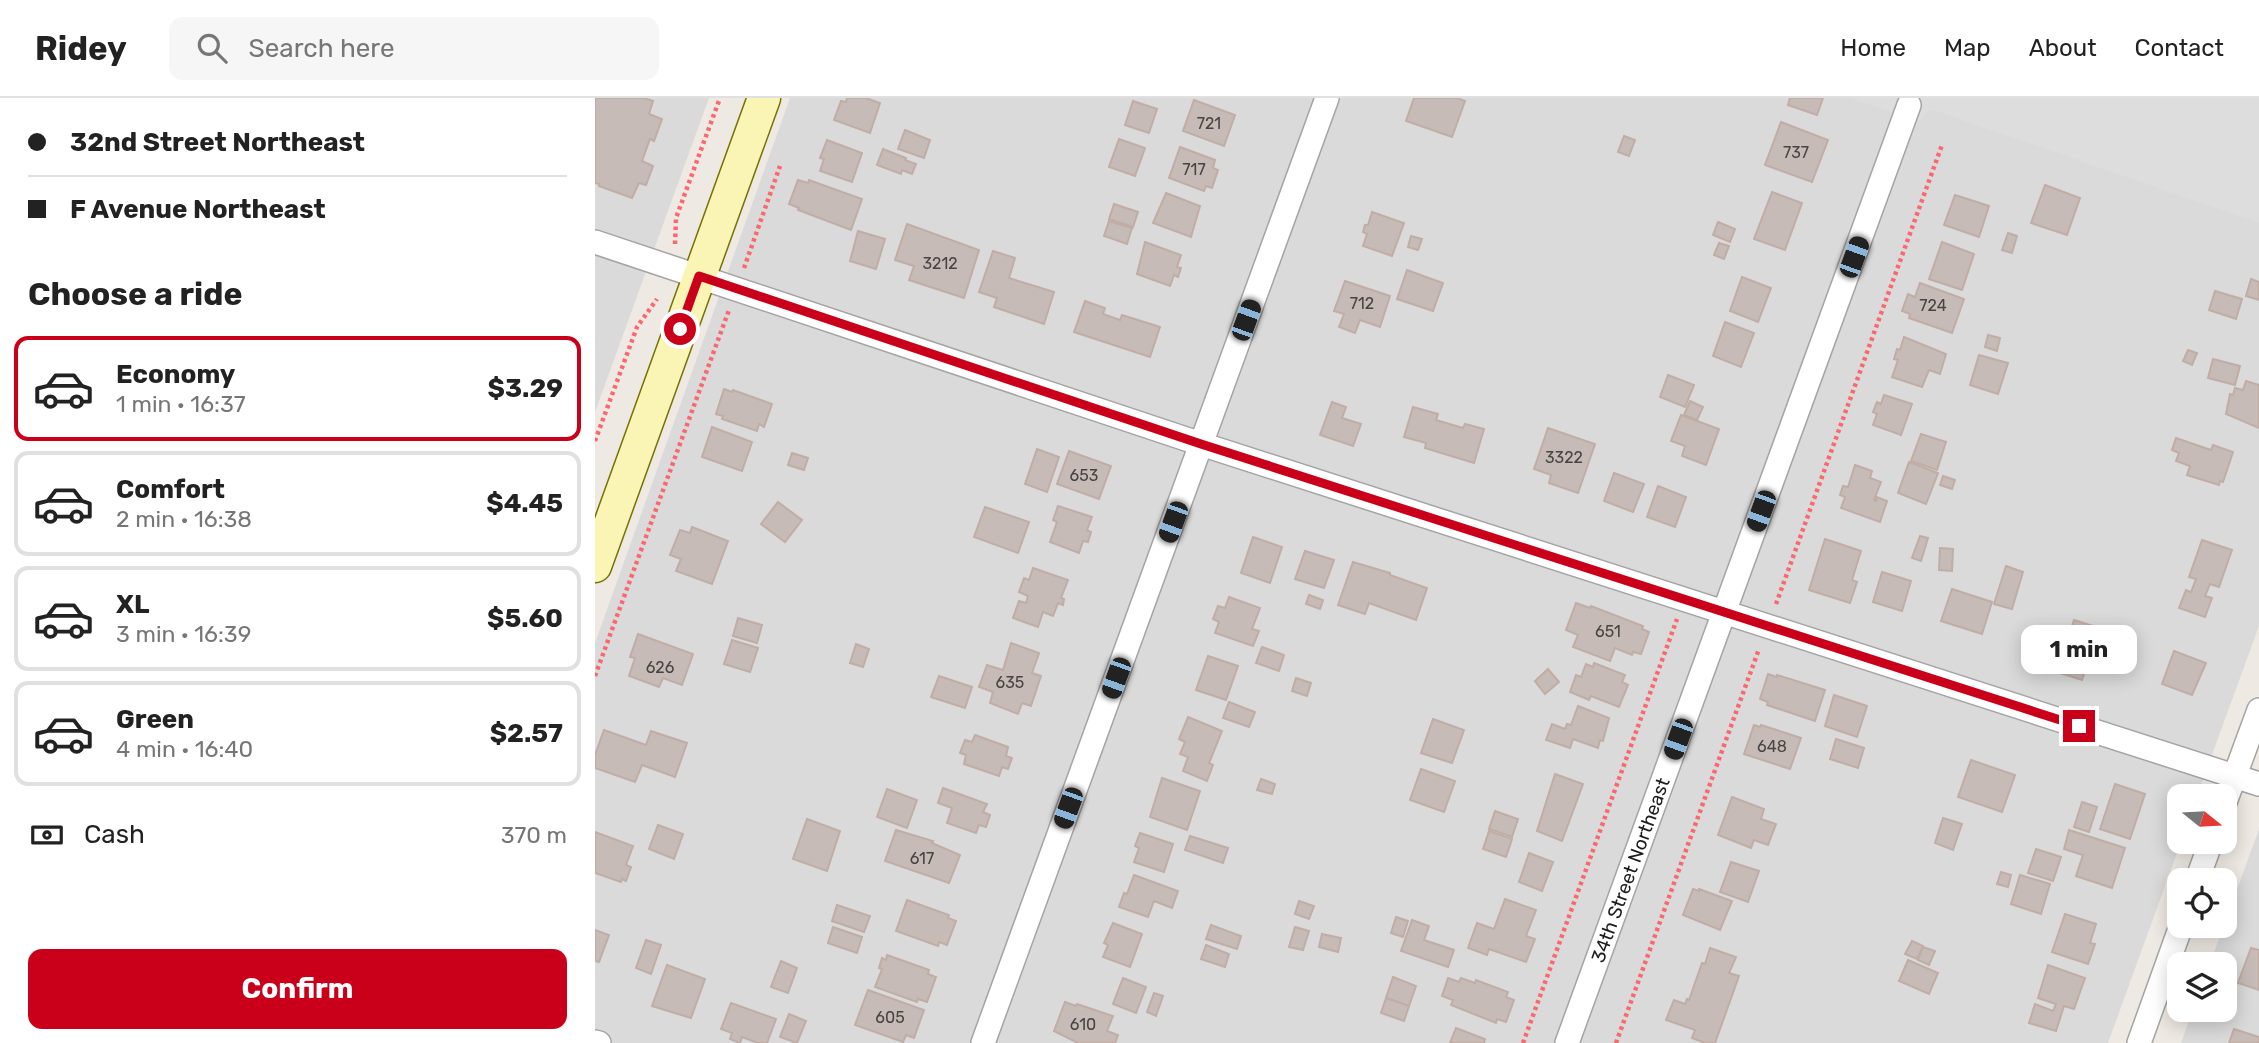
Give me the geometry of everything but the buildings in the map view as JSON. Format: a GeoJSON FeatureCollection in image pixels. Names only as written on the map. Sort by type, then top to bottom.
{"type":"FeatureCollection","features":[{"type":"Feature","properties":{"kind":"main road"},"geometry":{"type":"LineString","coordinates":[[595,566],[764,98]]}},
{"type":"Feature","properties":{"kind":"street"},"geometry":{"type":"LineString","coordinates":[[983,1043],[1327,98]]}},
{"type":"Feature","properties":{"kind":"street","name":"34th Street Northeast"},"geometry":{"type":"LineString","coordinates":[[1567,1043],[1909,104]]}},
{"type":"Feature","properties":{"kind":"street"},"geometry":{"type":"LineString","coordinates":[[595,242],[1201,444],[2259,784]]}},
{"type":"Feature","properties":{"kind":"street"},"geometry":{"type":"LineString","coordinates":[[2232,784],[2259,710]]}},
{"type":"Feature","properties":{"kind":"street"},"geometry":{"type":"LineString","coordinates":[[2139,1043],[2177,938]]}},
{"type":"Feature","properties":{"kind":"path"},"geometry":{"type":"LineString","coordinates":[[674,249],[676,218],[720,98]]}},
{"type":"Feature","properties":{"kind":"path"},"geometry":{"type":"LineString","coordinates":[[1774,608],[1943,145]]}},
{"type":"Feature","properties":{"kind":"path"},"geometry":{"type":"LineString","coordinates":[[741,274],[781,166]]}},
{"type":"Feature","properties":{"kind":"path"},"geometry":{"type":"LineString","coordinates":[[595,441],[637,327],[657,299]]}},
{"type":"Feature","properties":{"kind":"path"},"geometry":{"type":"LineString","coordinates":[[595,676],[728,311],[732,307]]}},
{"type":"Feature","properties":{"kind":"path"},"geometry":{"type":"LineString","coordinates":[[1523,1043],[1677,619]]}},
{"type":"Feature","properties":{"kind":"path"},"geometry":{"type":"LineString","coordinates":[[1616,1043],[1761,645]]}},
{"type":"Feature","properties":{"kind":"shaded area"},"geometry":{"type":"Polygon","coordinates":[[[595,98],[709,98],[595,412],[595,98]]]}},
{"type":"Feature","properties":{"kind":"shaded area"},"geometry":{"type":"Polygon","coordinates":[[[790,98],[1906,98],[2259,218],[2259,626],[2201,784],[2167,784],[2167,854],[2177,854],[2172,868],[2167,868],[2167,881],[2108,1043],[595,1043],[595,643],[790,98]]]}},
{"type":"Feature","properties":{"kind":"shaded area"},"geometry":{"type":"Polygon","coordinates":[[[1850,98],[2259,98],[2259,223],[1933,110],[1926,113],[1920,121],[1850,98]]]}},
{"type":"Feature","properties":{"kind":"shaded area"},"geometry":{"type":"Polygon","coordinates":[[[2259,829],[2259,1043],[2181,1043],[2189,1022],[2237,1022],[2237,952],[2214,952],[2219,938],[2237,938],[2237,890],[2259,829]]]}},
{"type":"Feature","properties":{"kind":"route"},"geometry":{"type":"LineString","coordinates":[[680,329],[699,276],[1201,444],[2079,726]]}}]}
